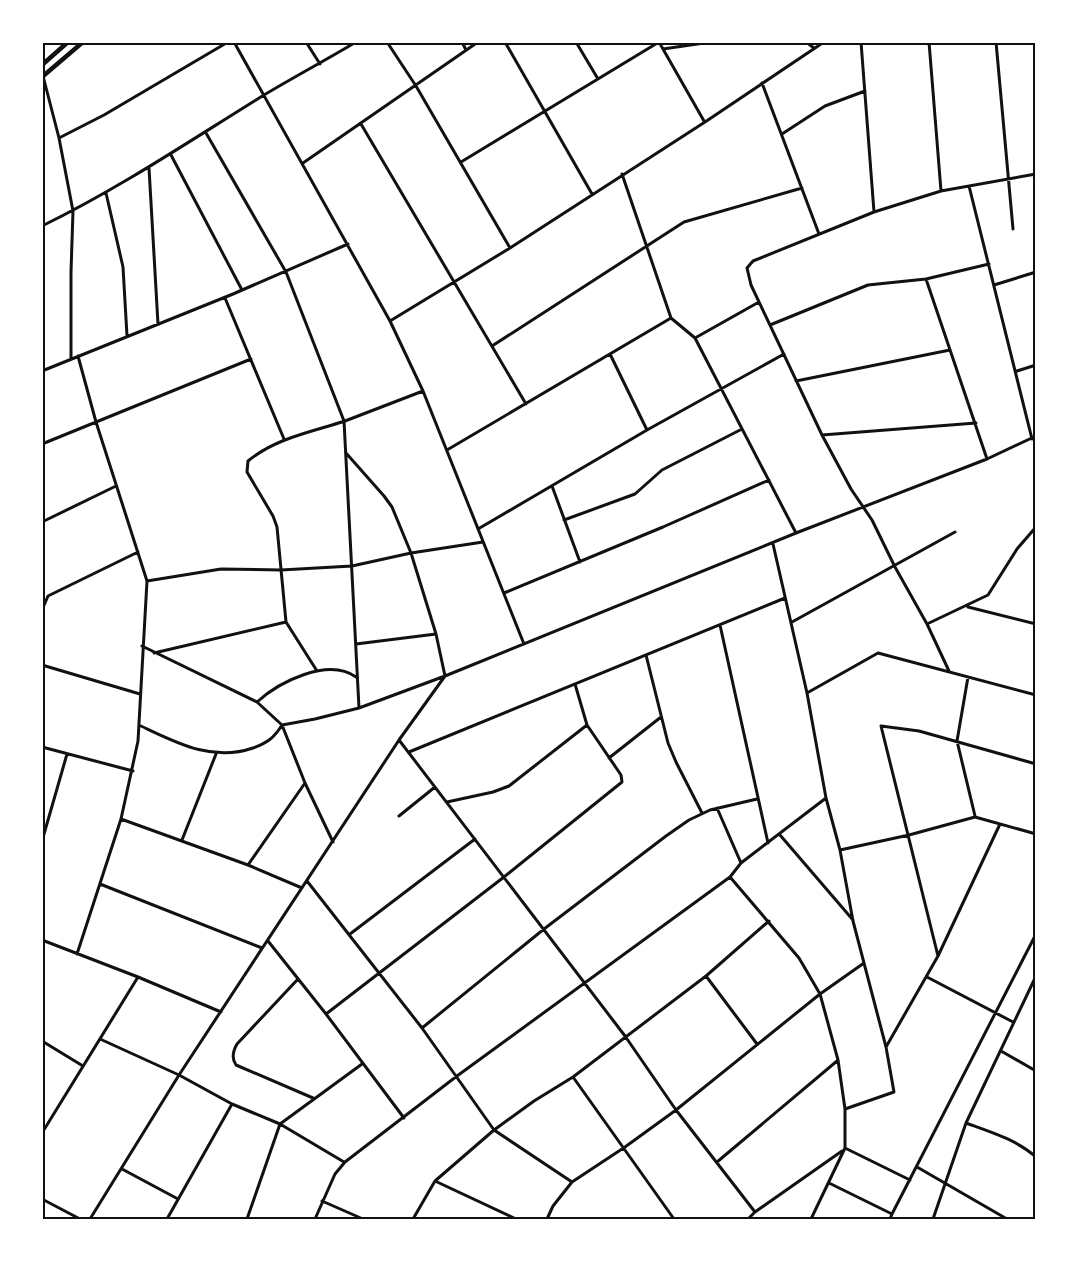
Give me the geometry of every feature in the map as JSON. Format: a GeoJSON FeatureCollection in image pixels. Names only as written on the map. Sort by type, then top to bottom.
{"type":"FeatureCollection","features":[{"type":"Feature","properties":{"kind":"main road"},"geometry":{"type":"LineString","coordinates":[[42,66],[68,42]]}},
{"type":"Feature","properties":{"kind":"main road"},"geometry":{"type":"LineString","coordinates":[[43,76],[83,42]]}},
{"type":"Feature","properties":{"kind":"street"},"geometry":{"type":"LineString","coordinates":[[59,138],[134,98],[228,42]]}},
{"type":"Feature","properties":{"kind":"street"},"geometry":{"type":"LineString","coordinates":[[234,42],[390,321],[423,391],[524,644]]}},
{"type":"Feature","properties":{"kind":"street"},"geometry":{"type":"LineString","coordinates":[[306,42],[320,64]]}},
{"type":"Feature","properties":{"kind":"street"},"geometry":{"type":"LineString","coordinates":[[42,226],[149,168],[265,95],[356,42]]}},
{"type":"Feature","properties":{"kind":"street"},"geometry":{"type":"LineString","coordinates":[[387,42],[416,86],[510,248]]}},
{"type":"Feature","properties":{"kind":"street"},"geometry":{"type":"LineString","coordinates":[[462,42],[466,50]]}},
{"type":"Feature","properties":{"kind":"street"},"geometry":{"type":"LineString","coordinates":[[303,163],[478,42]]}},
{"type":"Feature","properties":{"kind":"street"},"geometry":{"type":"LineString","coordinates":[[505,42],[593,194]]}},
{"type":"Feature","properties":{"kind":"street"},"geometry":{"type":"LineString","coordinates":[[576,42],[598,80]]}},
{"type":"Feature","properties":{"kind":"street"},"geometry":{"type":"LineString","coordinates":[[461,162],[659,42],[705,122]]}},
{"type":"Feature","properties":{"kind":"street"},"geometry":{"type":"LineString","coordinates":[[663,50],[711,42]]}},
{"type":"Feature","properties":{"kind":"street"},"geometry":{"type":"LineString","coordinates":[[806,42],[814,48]]}},
{"type":"Feature","properties":{"kind":"street"},"geometry":{"type":"LineString","coordinates":[[390,321],[510,248],[824,42]]}},
{"type":"Feature","properties":{"kind":"street"},"geometry":{"type":"LineString","coordinates":[[861,42],[874,212]]}},
{"type":"Feature","properties":{"kind":"street"},"geometry":{"type":"LineString","coordinates":[[929,42],[941,191]]}},
{"type":"Feature","properties":{"kind":"street"},"geometry":{"type":"LineString","coordinates":[[996,42],[1012,229]]}},
{"type":"Feature","properties":{"kind":"street"},"geometry":{"type":"LineString","coordinates":[[43,76],[59,138],[73,211],[70,272],[71,359]]}},
{"type":"Feature","properties":{"kind":"street"},"geometry":{"type":"LineString","coordinates":[[762,83],[819,234]]}},
{"type":"Feature","properties":{"kind":"street"},"geometry":{"type":"LineString","coordinates":[[782,134],[825,106],[866,90]]}},
{"type":"Feature","properties":{"kind":"street"},"geometry":{"type":"LineString","coordinates":[[361,124],[526,404]]}},
{"type":"Feature","properties":{"kind":"street"},"geometry":{"type":"LineString","coordinates":[[206,133],[286,272],[344,421],[359,708]]}},
{"type":"Feature","properties":{"kind":"street"},"geometry":{"type":"LineString","coordinates":[[171,155],[242,290]]}},
{"type":"Feature","properties":{"kind":"street"},"geometry":{"type":"LineString","coordinates":[[149,168],[158,324]]}},
{"type":"Feature","properties":{"kind":"street"},"geometry":{"type":"LineString","coordinates":[[622,174],[671,318],[695,338],[796,533]]}},
{"type":"Feature","properties":{"kind":"street"},"geometry":{"type":"LineString","coordinates":[[949,671],[927,624],[822,435],[747,274],[749,264],[874,212],[941,191],[1036,174]]}},
{"type":"Feature","properties":{"kind":"street"},"geometry":{"type":"LineString","coordinates":[[141,726],[182,745],[216,754],[237,753],[272,739],[282,725],[359,708],[446,676],[796,533],[987,459],[1034,437],[969,186]]}},
{"type":"Feature","properties":{"kind":"street"},"geometry":{"type":"LineString","coordinates":[[492,346],[689,220],[802,188]]}},
{"type":"Feature","properties":{"kind":"street"},"geometry":{"type":"LineString","coordinates":[[106,193],[123,267],[127,337]]}},
{"type":"Feature","properties":{"kind":"street"},"geometry":{"type":"LineString","coordinates":[[42,371],[225,298],[348,244]]}},
{"type":"Feature","properties":{"kind":"street"},"geometry":{"type":"LineString","coordinates":[[770,325],[868,285],[926,279],[989,264]]}},
{"type":"Feature","properties":{"kind":"street"},"geometry":{"type":"LineString","coordinates":[[994,285],[1036,272]]}},
{"type":"Feature","properties":{"kind":"street"},"geometry":{"type":"LineString","coordinates":[[926,279],[987,459]]}},
{"type":"Feature","properties":{"kind":"street"},"geometry":{"type":"LineString","coordinates":[[225,298],[284,440]]}},
{"type":"Feature","properties":{"kind":"street"},"geometry":{"type":"LineString","coordinates":[[695,338],[759,302]]}},
{"type":"Feature","properties":{"kind":"street"},"geometry":{"type":"LineString","coordinates":[[447,450],[671,318]]}},
{"type":"Feature","properties":{"kind":"street"},"geometry":{"type":"LineString","coordinates":[[796,381],[950,350]]}},
{"type":"Feature","properties":{"kind":"street"},"geometry":{"type":"LineString","coordinates":[[610,354],[647,430]]}},
{"type":"Feature","properties":{"kind":"street"},"geometry":{"type":"LineString","coordinates":[[478,529],[647,430],[784,354]]}},
{"type":"Feature","properties":{"kind":"street"},"geometry":{"type":"LineString","coordinates":[[77,954],[121,819],[141,726],[140,694],[147,581],[96,422],[78,356]]}},
{"type":"Feature","properties":{"kind":"street"},"geometry":{"type":"LineString","coordinates":[[42,444],[250,359]]}},
{"type":"Feature","properties":{"kind":"street"},"geometry":{"type":"LineString","coordinates":[[1017,371],[1036,365]]}},
{"type":"Feature","properties":{"kind":"street"},"geometry":{"type":"LineString","coordinates":[[317,671],[286,622],[277,527],[246,468],[248,461],[262,449],[284,440],[344,421],[423,391]]}},
{"type":"Feature","properties":{"kind":"street"},"geometry":{"type":"LineString","coordinates":[[822,435],[976,423]]}},
{"type":"Feature","properties":{"kind":"street"},"geometry":{"type":"LineString","coordinates":[[564,520],[635,494],[662,470],[742,429]]}},
{"type":"Feature","properties":{"kind":"street"},"geometry":{"type":"LineString","coordinates":[[90,1219],[179,1075],[262,948],[399,740],[446,676],[436,634],[411,553],[388,501],[346,453]]}},
{"type":"Feature","properties":{"kind":"street"},"geometry":{"type":"LineString","coordinates":[[504,593],[769,480]]}},
{"type":"Feature","properties":{"kind":"street"},"geometry":{"type":"LineString","coordinates":[[42,522],[116,486]]}},
{"type":"Feature","properties":{"kind":"street"},"geometry":{"type":"LineString","coordinates":[[552,486],[580,562]]}},
{"type":"Feature","properties":{"kind":"street"},"geometry":{"type":"LineString","coordinates":[[927,624],[988,595],[1017,549],[1036,526]]}},
{"type":"Feature","properties":{"kind":"street"},"geometry":{"type":"LineString","coordinates":[[792,622],[955,532]]}},
{"type":"Feature","properties":{"kind":"street"},"geometry":{"type":"LineString","coordinates":[[147,581],[221,569],[281,570],[352,566],[411,553],[483,542]]}},
{"type":"Feature","properties":{"kind":"street"},"geometry":{"type":"LineString","coordinates":[[773,544],[792,622],[826,798],[840,850],[853,921],[886,1047],[894,1092],[845,1109]]}},
{"type":"Feature","properties":{"kind":"street"},"geometry":{"type":"LineString","coordinates":[[42,610],[48,596],[138,552]]}},
{"type":"Feature","properties":{"kind":"street"},"geometry":{"type":"LineString","coordinates":[[409,752],[785,598]]}},
{"type":"Feature","properties":{"kind":"street"},"geometry":{"type":"LineString","coordinates":[[966,607],[1036,624]]}},
{"type":"Feature","properties":{"kind":"street"},"geometry":{"type":"LineString","coordinates":[[153,653],[286,622]]}},
{"type":"Feature","properties":{"kind":"street"},"geometry":{"type":"LineString","coordinates":[[720,625],[768,843]]}},
{"type":"Feature","properties":{"kind":"street"},"geometry":{"type":"LineString","coordinates":[[356,644],[436,634]]}},
{"type":"Feature","properties":{"kind":"street"},"geometry":{"type":"LineString","coordinates":[[142,646],[257,702],[282,725],[305,783],[333,842]]}},
{"type":"Feature","properties":{"kind":"street"},"geometry":{"type":"LineString","coordinates":[[807,693],[878,653],[1036,695]]}},
{"type":"Feature","properties":{"kind":"street"},"geometry":{"type":"LineString","coordinates":[[646,655],[661,717],[676,762],[702,813]]}},
{"type":"Feature","properties":{"kind":"street"},"geometry":{"type":"LineString","coordinates":[[42,664],[140,694]]}},
{"type":"Feature","properties":{"kind":"street"},"geometry":{"type":"LineString","coordinates":[[257,702],[281,684],[317,671],[344,670],[357,677]]}},
{"type":"Feature","properties":{"kind":"street"},"geometry":{"type":"LineString","coordinates":[[968,677],[957,741],[975,817]]}},
{"type":"Feature","properties":{"kind":"street"},"geometry":{"type":"LineString","coordinates":[[326,1014],[504,878],[622,782],[621,775],[586,725],[574,684]]}},
{"type":"Feature","properties":{"kind":"street"},"geometry":{"type":"LineString","coordinates":[[609,758],[661,717]]}},
{"type":"Feature","properties":{"kind":"street"},"geometry":{"type":"LineString","coordinates":[[447,802],[493,792],[509,786],[586,725]]}},
{"type":"Feature","properties":{"kind":"street"},"geometry":{"type":"LineString","coordinates":[[938,956],[881,726],[919,731],[1036,764]]}},
{"type":"Feature","properties":{"kind":"street"},"geometry":{"type":"LineString","coordinates":[[399,740],[625,1036],[676,1110],[755,1212]]}},
{"type":"Feature","properties":{"kind":"street"},"geometry":{"type":"LineString","coordinates":[[42,747],[132,771]]}},
{"type":"Feature","properties":{"kind":"street"},"geometry":{"type":"LineString","coordinates":[[42,841],[67,754]]}},
{"type":"Feature","properties":{"kind":"street"},"geometry":{"type":"LineString","coordinates":[[182,840],[216,754]]}},
{"type":"Feature","properties":{"kind":"street"},"geometry":{"type":"LineString","coordinates":[[248,865],[305,783]]}},
{"type":"Feature","properties":{"kind":"street"},"geometry":{"type":"LineString","coordinates":[[399,816],[435,787]]}},
{"type":"Feature","properties":{"kind":"street"},"geometry":{"type":"LineString","coordinates":[[315,1219],[335,1174],[345,1162],[457,1076],[730,877],[741,863],[826,798]]}},
{"type":"Feature","properties":{"kind":"street"},"geometry":{"type":"LineString","coordinates":[[422,1028],[543,929],[666,836],[702,813],[757,799]]}},
{"type":"Feature","properties":{"kind":"street"},"geometry":{"type":"LineString","coordinates":[[717,808],[741,863]]}},
{"type":"Feature","properties":{"kind":"street"},"geometry":{"type":"LineString","coordinates":[[840,850],[909,835],[975,817],[1036,834]]}},
{"type":"Feature","properties":{"kind":"street"},"geometry":{"type":"LineString","coordinates":[[121,819],[248,865],[303,888]]}},
{"type":"Feature","properties":{"kind":"street"},"geometry":{"type":"LineString","coordinates":[[886,1047],[938,956],[1000,824]]}},
{"type":"Feature","properties":{"kind":"street"},"geometry":{"type":"LineString","coordinates":[[780,835],[853,921]]}},
{"type":"Feature","properties":{"kind":"street"},"geometry":{"type":"LineString","coordinates":[[350,934],[475,838]]}},
{"type":"Feature","properties":{"kind":"street"},"geometry":{"type":"LineString","coordinates":[[730,877],[800,958],[820,994],[838,1060],[845,1109],[845,1149],[811,1219]]}},
{"type":"Feature","properties":{"kind":"street"},"geometry":{"type":"LineString","coordinates":[[308,881],[422,1028],[494,1130],[572,1182]]}},
{"type":"Feature","properties":{"kind":"street"},"geometry":{"type":"LineString","coordinates":[[100,884],[262,948]]}},
{"type":"Feature","properties":{"kind":"street"},"geometry":{"type":"LineString","coordinates":[[413,1219],[435,1181],[494,1130],[573,1077],[706,976],[769,921]]}},
{"type":"Feature","properties":{"kind":"street"},"geometry":{"type":"LineString","coordinates":[[890,1219],[1036,934]]}},
{"type":"Feature","properties":{"kind":"street"},"geometry":{"type":"LineString","coordinates":[[42,940],[221,1012]]}},
{"type":"Feature","properties":{"kind":"street"},"geometry":{"type":"LineString","coordinates":[[268,941],[404,1118]]}},
{"type":"Feature","properties":{"kind":"street"},"geometry":{"type":"LineString","coordinates":[[547,1219],[553,1206],[572,1182],[625,1148],[676,1110],[820,994],[864,963]]}},
{"type":"Feature","properties":{"kind":"street"},"geometry":{"type":"LineString","coordinates":[[706,976],[757,1044]]}},
{"type":"Feature","properties":{"kind":"street"},"geometry":{"type":"LineString","coordinates":[[933,1219],[966,1124],[1036,976]]}},
{"type":"Feature","properties":{"kind":"street"},"geometry":{"type":"LineString","coordinates":[[42,1132],[138,977]]}},
{"type":"Feature","properties":{"kind":"street"},"geometry":{"type":"LineString","coordinates":[[927,977],[1013,1022]]}},
{"type":"Feature","properties":{"kind":"street"},"geometry":{"type":"LineString","coordinates":[[298,979],[237,1044],[233,1061],[236,1065],[313,1098]]}},
{"type":"Feature","properties":{"kind":"street"},"geometry":{"type":"LineString","coordinates":[[1032,985],[1036,988]]}},
{"type":"Feature","properties":{"kind":"street"},"geometry":{"type":"LineString","coordinates":[[100,1040],[179,1075],[232,1104],[280,1124],[345,1162]]}},
{"type":"Feature","properties":{"kind":"street"},"geometry":{"type":"LineString","coordinates":[[42,1041],[83,1066]]}},
{"type":"Feature","properties":{"kind":"street"},"geometry":{"type":"LineString","coordinates":[[1001,1051],[1036,1071]]}},
{"type":"Feature","properties":{"kind":"street"},"geometry":{"type":"LineString","coordinates":[[717,1162],[838,1060]]}},
{"type":"Feature","properties":{"kind":"street"},"geometry":{"type":"LineString","coordinates":[[247,1219],[280,1124],[362,1064]]}},
{"type":"Feature","properties":{"kind":"street"},"geometry":{"type":"LineString","coordinates":[[573,1077],[673,1217],[667,1219]]}},
{"type":"Feature","properties":{"kind":"street"},"geometry":{"type":"LineString","coordinates":[[167,1219],[232,1104]]}},
{"type":"Feature","properties":{"kind":"street"},"geometry":{"type":"LineString","coordinates":[[42,1123],[46,1125]]}},
{"type":"Feature","properties":{"kind":"street"},"geometry":{"type":"LineString","coordinates":[[966,1124],[1005,1137],[1036,1157]]}},
{"type":"Feature","properties":{"kind":"street"},"geometry":{"type":"LineString","coordinates":[[845,1149],[910,1180]]}},
{"type":"Feature","properties":{"kind":"street"},"geometry":{"type":"LineString","coordinates":[[747,1219],[845,1149]]}},
{"type":"Feature","properties":{"kind":"street"},"geometry":{"type":"LineString","coordinates":[[917,1167],[1007,1219]]}},
{"type":"Feature","properties":{"kind":"street"},"geometry":{"type":"LineString","coordinates":[[123,1169],[178,1199]]}},
{"type":"Feature","properties":{"kind":"street"},"geometry":{"type":"LineString","coordinates":[[435,1181],[516,1219]]}},
{"type":"Feature","properties":{"kind":"street"},"geometry":{"type":"LineString","coordinates":[[829,1183],[892,1214]]}},
{"type":"Feature","properties":{"kind":"street"},"geometry":{"type":"LineString","coordinates":[[42,1198],[80,1219]]}},
{"type":"Feature","properties":{"kind":"street"},"geometry":{"type":"LineString","coordinates":[[322,1201],[363,1219]]}}]}
